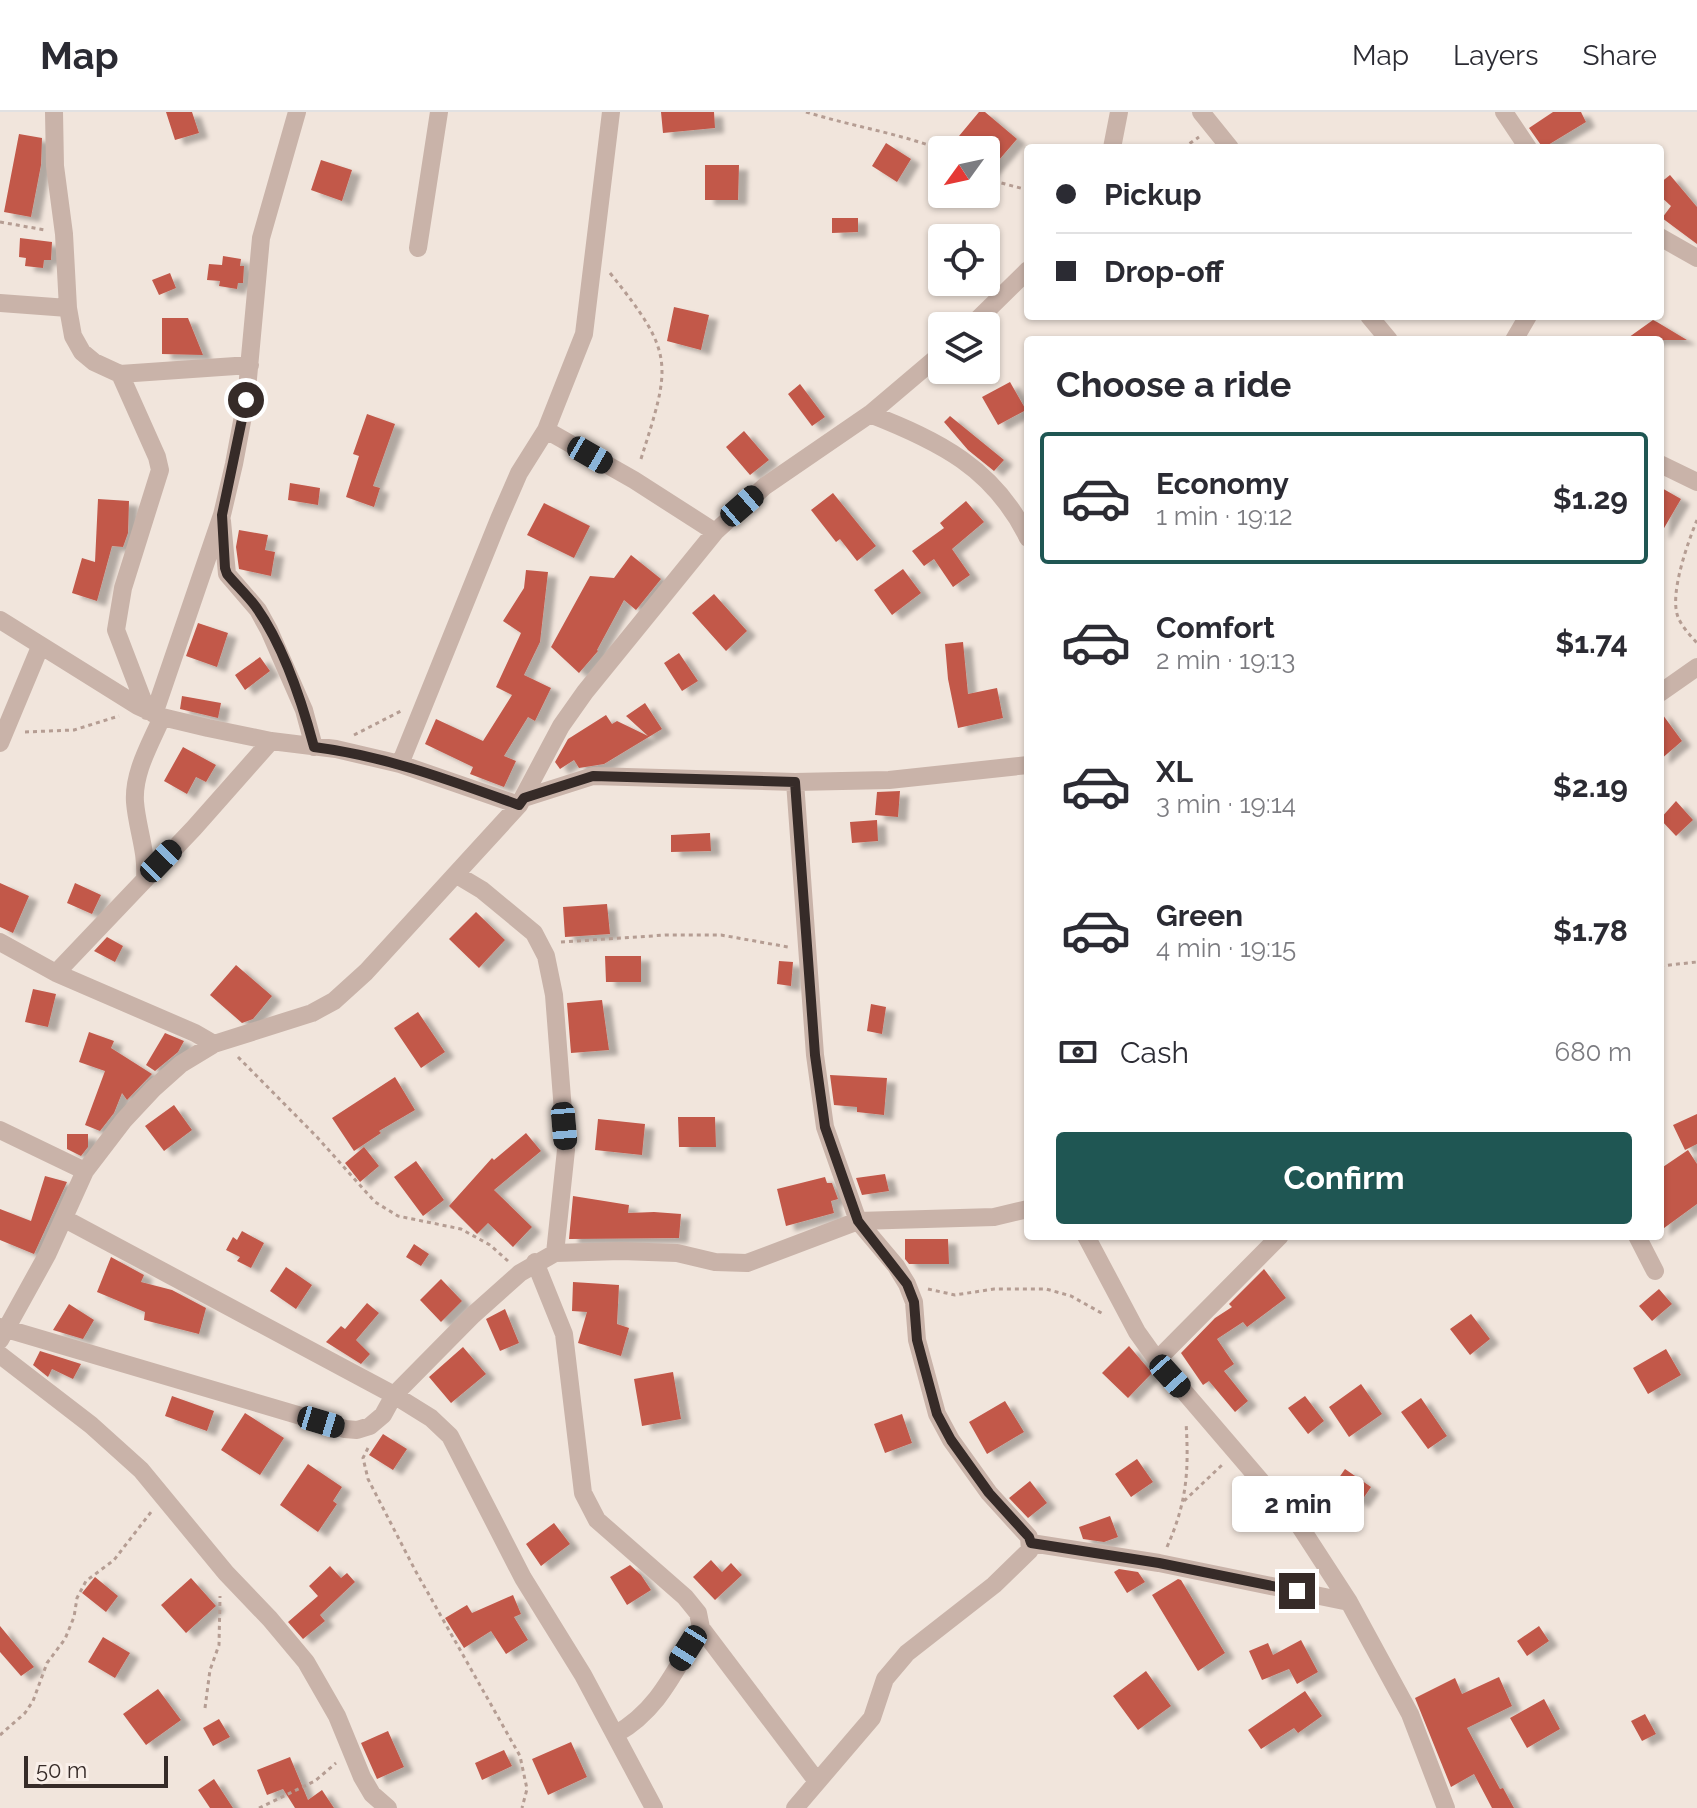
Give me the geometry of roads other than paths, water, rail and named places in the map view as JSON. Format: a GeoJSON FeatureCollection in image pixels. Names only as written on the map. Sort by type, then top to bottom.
{"type":"FeatureCollection","features":[{"type":"Feature","properties":{"kind":"street"},"geometry":{"type":"LineString","coordinates":[[54,112],[55,166],[64,234],[68,308],[73,336],[82,352],[94,362],[120,374],[250,365]]}},
{"type":"Feature","properties":{"kind":"street"},"geometry":{"type":"LineString","coordinates":[[145,878],[147,858],[135,802],[136,780],[150,712],[222,515],[234,464],[250,365],[261,238],[297,112]]}},
{"type":"Feature","properties":{"kind":"street"},"geometry":{"type":"LineString","coordinates":[[418,248],[439,112]]}},
{"type":"Feature","properties":{"kind":"street"},"geometry":{"type":"LineString","coordinates":[[400,764],[519,473],[546,430],[584,334],[611,112]]}},
{"type":"Feature","properties":{"kind":"street"},"geometry":{"type":"LineString","coordinates":[[1113,144],[1119,112]]}},
{"type":"Feature","properties":{"kind":"street"},"geometry":{"type":"LineString","coordinates":[[1201,112],[1227,144]]}},
{"type":"Feature","properties":{"kind":"street"},"geometry":{"type":"LineString","coordinates":[[1504,112],[1525,144]]}},
{"type":"Feature","properties":{"kind":"street"},"geometry":{"type":"LineString","coordinates":[[1664,239],[1697,258]]}},
{"type":"Feature","properties":{"kind":"street"},"geometry":{"type":"LineString","coordinates":[[985,312],[1024,274]]}},
{"type":"Feature","properties":{"kind":"street"},"geometry":{"type":"LineString","coordinates":[[0,303],[68,308]]}},
{"type":"Feature","properties":{"kind":"street"},"geometry":{"type":"LineString","coordinates":[[1372,320],[1386,336]]}},
{"type":"Feature","properties":{"kind":"street"},"geometry":{"type":"LineString","coordinates":[[928,365],[870,414],[765,486],[715,532],[585,692],[561,726],[521,802],[366,972],[334,1001],[292,1021],[217,1042],[181,1064],[153,1089],[124,1120],[85,1171],[65,1219],[2,1332],[357,1430],[370,1426],[383,1415],[394,1395],[473,1315],[527,1268],[555,1253],[663,1253],[715,1262],[747,1263],[858,1221],[994,1217],[1024,1210]]}},
{"type":"Feature","properties":{"kind":"street"},"geometry":{"type":"LineString","coordinates":[[120,374],[160,470],[123,588],[116,630],[150,712]]}},
{"type":"Feature","properties":{"kind":"street"},"geometry":{"type":"LineString","coordinates":[[870,414],[912,430],[961,457],[990,483],[1024,532]]}},
{"type":"Feature","properties":{"kind":"street"},"geometry":{"type":"LineString","coordinates":[[546,430],[634,480],[715,532]]}},
{"type":"Feature","properties":{"kind":"street"},"geometry":{"type":"LineString","coordinates":[[1664,466],[1697,482]]}},
{"type":"Feature","properties":{"kind":"street"},"geometry":{"type":"LineString","coordinates":[[222,515],[227,574],[258,610],[269,630],[304,710],[314,747]]}},
{"type":"Feature","properties":{"kind":"street"},"geometry":{"type":"LineString","coordinates":[[0,620],[150,712],[271,741],[336,749],[400,764],[521,802],[593,776],[795,782],[889,780],[1024,765]]}},
{"type":"Feature","properties":{"kind":"street"},"geometry":{"type":"LineString","coordinates":[[3,739],[40,647]]}},
{"type":"Feature","properties":{"kind":"street"},"geometry":{"type":"LineString","coordinates":[[1664,690],[1697,667]]}},
{"type":"Feature","properties":{"kind":"street"},"geometry":{"type":"LineString","coordinates":[[56,973],[194,828],[271,741]]}},
{"type":"Feature","properties":{"kind":"street"},"geometry":{"type":"LineString","coordinates":[[795,782],[815,1055],[825,1127],[858,1221],[907,1284],[914,1302],[917,1340],[937,1414],[951,1440],[989,1493],[1031,1543],[1030,1550],[994,1585],[907,1653],[885,1679],[872,1718],[795,1808]]}},
{"type":"Feature","properties":{"kind":"street"},"geometry":{"type":"LineString","coordinates":[[457,875],[482,890],[519,920],[541,943],[554,995],[566,1150],[555,1253]]}},
{"type":"Feature","properties":{"kind":"street"},"geometry":{"type":"LineString","coordinates":[[0,942],[56,973],[217,1042]]}},
{"type":"Feature","properties":{"kind":"street"},"geometry":{"type":"LineString","coordinates":[[0,1130],[85,1171]]}},
{"type":"Feature","properties":{"kind":"street"},"geometry":{"type":"LineString","coordinates":[[65,1219],[394,1395],[431,1418],[450,1436],[523,1578],[616,1734],[654,1808]]}},
{"type":"Feature","properties":{"kind":"street"},"geometry":{"type":"LineString","coordinates":[[1088,1240],[1137,1332],[1157,1360],[1301,1528],[1349,1602],[1410,1714],[1446,1808]]}},
{"type":"Feature","properties":{"kind":"street"},"geometry":{"type":"LineString","coordinates":[[1157,1360],[1276,1240]]}},
{"type":"Feature","properties":{"kind":"street"},"geometry":{"type":"LineString","coordinates":[[1639,1240],[1655,1271]]}},
{"type":"Feature","properties":{"kind":"street"},"geometry":{"type":"LineString","coordinates":[[527,1268],[564,1334],[583,1493],[597,1520],[685,1597],[698,1613],[701,1628],[816,1780]]}},
{"type":"Feature","properties":{"kind":"street"},"geometry":{"type":"LineString","coordinates":[[0,1355],[119,1449],[164,1496],[226,1573],[270,1619],[306,1662],[337,1716],[372,1794],[388,1808]]}},
{"type":"Feature","properties":{"kind":"street"},"geometry":{"type":"LineString","coordinates":[[1031,1543],[1159,1563],[1349,1602]]}},
{"type":"Feature","properties":{"kind":"street"},"geometry":{"type":"LineString","coordinates":[[616,1734],[635,1723],[654,1706],[701,1628]]}}]}
